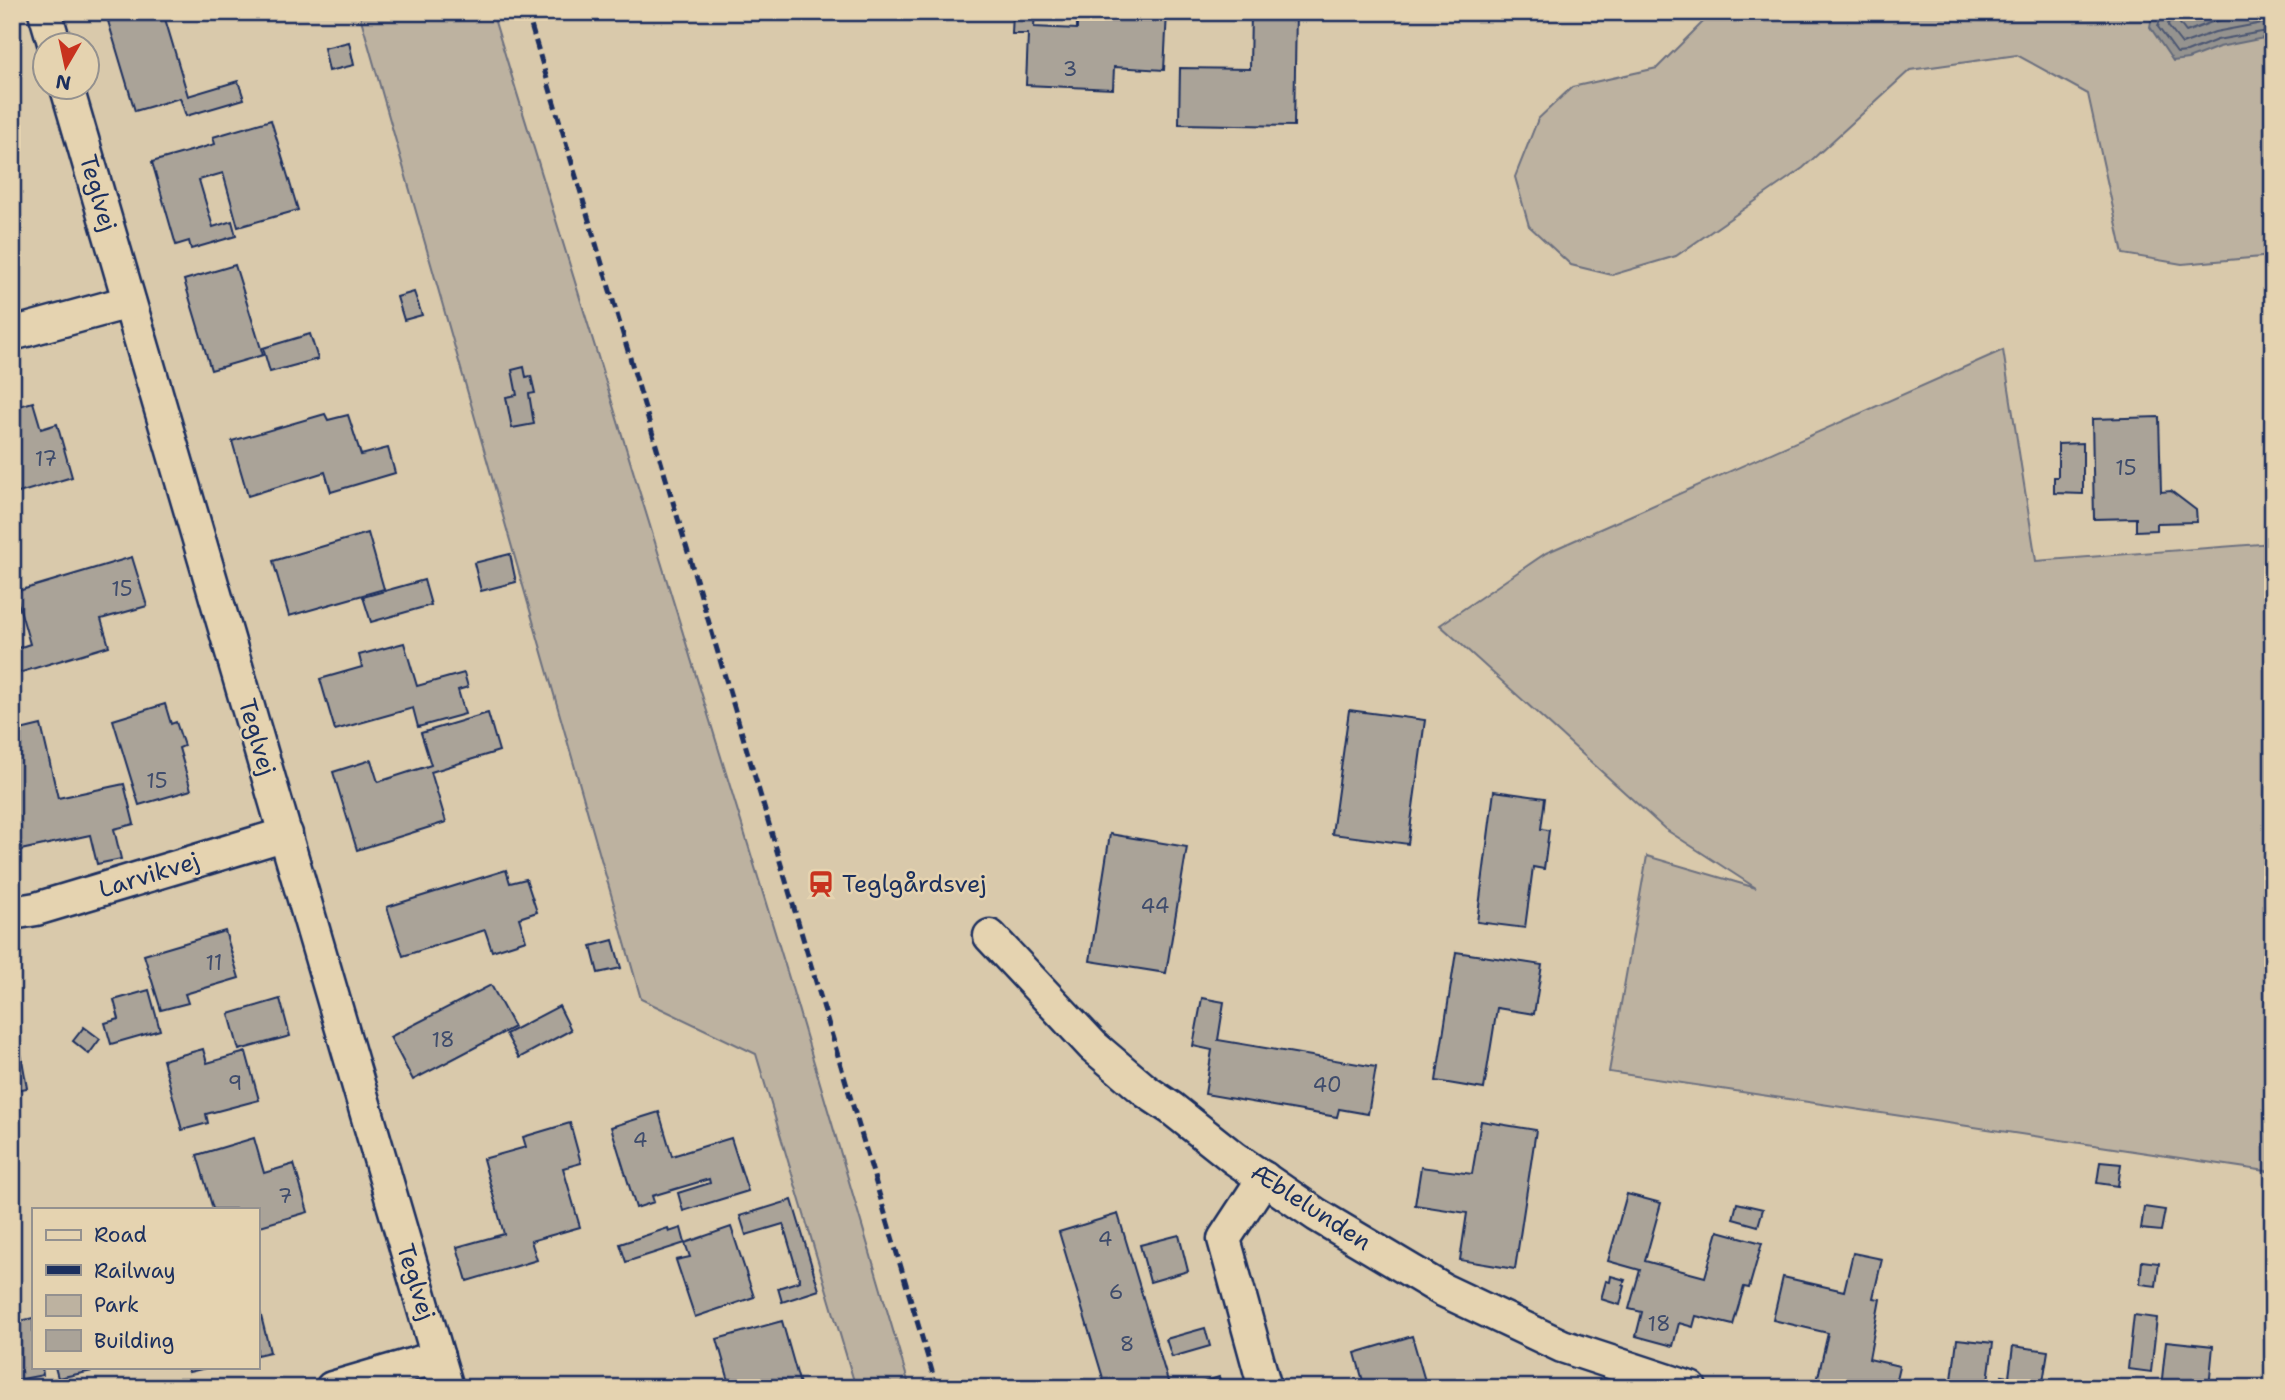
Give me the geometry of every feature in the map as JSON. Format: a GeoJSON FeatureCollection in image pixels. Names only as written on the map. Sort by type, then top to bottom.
{"type":"FeatureCollection","features":[{"type":"Feature","properties":{"kind":"street"},"geometry":{"type":"LineString","coordinates":[[45,12],[51,32]]}},
{"type":"Feature","properties":{"kind":"street","name":"Teglvej"},"geometry":{"type":"LineString","coordinates":[[71,102],[447,1388]]}},
{"type":"Feature","properties":{"kind":"street"},"geometry":{"type":"LineString","coordinates":[[12,334],[129,302]]}},
{"type":"Feature","properties":{"kind":"street","name":"Larvikvej"},"geometry":{"type":"LineString","coordinates":[[12,913],[36,909],[286,834]]}},
{"type":"Feature","properties":{"kind":"street","name":"Æblelunden"},"geometry":{"type":"LineString","coordinates":[[990,936],[1093,1046],[1147,1093],[1317,1215],[1443,1290],[1562,1346],[1690,1388]]}},
{"type":"Feature","properties":{"kind":"street"},"geometry":{"type":"LineString","coordinates":[[1264,1178],[1224,1239],[1265,1388]]}},
{"type":"Feature","properties":{"kind":"street"},"geometry":{"type":"LineString","coordinates":[[332,1388],[438,1357]]}},
{"type":"Feature","properties":{"kind":"green space"},"geometry":{"type":"Polygon","coordinates":[[[359,12],[492,12],[789,978],[910,1388],[856,1388],[756,1054],[641,999],[359,12]]]}},
{"type":"Feature","properties":{"kind":"green space"},"geometry":{"type":"Polygon","coordinates":[[[1713,12],[2273,12],[2273,256],[2182,264],[2123,254],[2088,94],[2017,55],[1910,70],[1803,168],[1676,256],[1612,275],[1571,265],[1529,226],[1515,177],[1538,119],[1572,87],[1657,68],[1713,12]]]}},
{"type":"Feature","properties":{"kind":"green space"},"geometry":{"type":"Polygon","coordinates":[[[2003,350],[2036,561],[2273,543],[2273,1172],[1609,1072],[1647,856],[1756,888],[1665,829],[1440,625],[1546,553],[2003,350]]]}},
{"type":"Feature","properties":{"kind":"water"},"geometry":{"type":"Polygon","coordinates":[[[2158,12],[2273,12],[2273,38],[2219,47],[2188,59],[2173,61],[2150,27],[2152,17],[2158,12]]]}},
{"type":"Feature","properties":{"kind":"building"},"geometry":{"type":"Polygon","coordinates":[[[138,12],[163,12],[188,96],[238,81],[244,99],[186,116],[180,98],[135,111],[108,21],[138,12]]]}},
{"type":"Feature","properties":{"kind":"building"},"geometry":{"type":"Polygon","coordinates":[[[1013,12],[1035,12],[1034,27],[1077,29],[1077,12],[1167,12],[1164,70],[1114,67],[1113,89],[1026,85],[1028,34],[1012,34],[1013,12]]]}},
{"type":"Feature","properties":{"kind":"building"},"geometry":{"type":"Polygon","coordinates":[[[1251,12],[1296,12],[1294,126],[1179,124],[1180,68],[1250,69],[1251,12]]]}},
{"type":"Feature","properties":{"kind":"building"},"geometry":{"type":"Polygon","coordinates":[[[349,42],[354,65],[329,71],[324,48],[349,42]]]}},
{"type":"Feature","properties":{"kind":"building"},"geometry":{"type":"Polygon","coordinates":[[[271,120],[298,210],[238,227],[223,173],[199,180],[213,227],[232,221],[236,236],[191,249],[189,241],[176,245],[152,162],[215,144],[213,137],[271,120]]]}},
{"type":"Feature","properties":{"kind":"building"},"geometry":{"type":"Polygon","coordinates":[[[235,265],[263,355],[211,370],[184,280],[235,265]]]}},
{"type":"Feature","properties":{"kind":"building"},"geometry":{"type":"Polygon","coordinates":[[[414,292],[422,315],[404,320],[397,297],[414,292]]]}},
{"type":"Feature","properties":{"kind":"building"},"geometry":{"type":"Polygon","coordinates":[[[310,334],[318,359],[270,372],[263,348],[310,334]]]}},
{"type":"Feature","properties":{"kind":"building"},"geometry":{"type":"Polygon","coordinates":[[[524,367],[526,377],[531,376],[535,393],[529,394],[534,424],[512,428],[506,397],[517,395],[512,370],[524,367]]]}},
{"type":"Feature","properties":{"kind":"building"},"geometry":{"type":"Polygon","coordinates":[[[33,402],[41,429],[57,424],[72,477],[12,495],[12,408],[33,402]]]}},
{"type":"Feature","properties":{"kind":"building"},"geometry":{"type":"Polygon","coordinates":[[[325,414],[328,420],[348,415],[361,455],[388,448],[395,473],[331,492],[325,472],[248,496],[232,441],[325,414]]]}},
{"type":"Feature","properties":{"kind":"building"},"geometry":{"type":"Polygon","coordinates":[[[2159,417],[2161,492],[2171,491],[2196,510],[2197,522],[2157,523],[2157,530],[2136,531],[2136,518],[2094,519],[2092,419],[2159,417]]]}},
{"type":"Feature","properties":{"kind":"building"},"geometry":{"type":"Polygon","coordinates":[[[2083,443],[2083,494],[2054,493],[2054,477],[2058,477],[2058,444],[2083,443]]]}},
{"type":"Feature","properties":{"kind":"building"},"geometry":{"type":"Polygon","coordinates":[[[368,533],[384,589],[289,616],[273,561],[368,533]]]}},
{"type":"Feature","properties":{"kind":"building"},"geometry":{"type":"Polygon","coordinates":[[[510,554],[516,582],[481,591],[474,563],[510,554]]]}},
{"type":"Feature","properties":{"kind":"building"},"geometry":{"type":"Polygon","coordinates":[[[132,557],[147,606],[101,619],[109,646],[12,675],[12,650],[30,644],[15,592],[132,557]]]}},
{"type":"Feature","properties":{"kind":"building"},"geometry":{"type":"Polygon","coordinates":[[[424,580],[431,605],[371,622],[363,597],[424,580]]]}},
{"type":"Feature","properties":{"kind":"building"},"geometry":{"type":"Polygon","coordinates":[[[404,643],[417,686],[464,673],[468,687],[458,690],[465,714],[418,727],[413,708],[335,730],[320,679],[362,667],[359,655],[404,643]]]}},
{"type":"Feature","properties":{"kind":"building"},"geometry":{"type":"Polygon","coordinates":[[[165,704],[171,724],[176,722],[184,746],[179,748],[191,790],[139,805],[113,720],[165,704]]]}},
{"type":"Feature","properties":{"kind":"building"},"geometry":{"type":"Polygon","coordinates":[[[1349,710],[1425,720],[1408,844],[1332,834],[1349,710]]]}},
{"type":"Feature","properties":{"kind":"building"},"geometry":{"type":"Polygon","coordinates":[[[488,713],[499,751],[431,772],[446,822],[357,850],[333,772],[371,760],[378,782],[431,765],[421,733],[488,713]]]}},
{"type":"Feature","properties":{"kind":"building"},"geometry":{"type":"Polygon","coordinates":[[[41,725],[58,798],[124,784],[134,824],[114,829],[121,859],[97,864],[90,835],[16,851],[12,840],[12,732],[41,725]]]}},
{"type":"Feature","properties":{"kind":"building"},"geometry":{"type":"Polygon","coordinates":[[[1494,791],[1545,798],[1541,829],[1549,830],[1544,869],[1533,867],[1525,928],[1477,922],[1494,791]]]}},
{"type":"Feature","properties":{"kind":"building"},"geometry":{"type":"Polygon","coordinates":[[[1110,834],[1187,847],[1166,973],[1090,961],[1110,834]]]}},
{"type":"Feature","properties":{"kind":"building"},"geometry":{"type":"Polygon","coordinates":[[[506,870],[510,883],[526,879],[537,912],[519,918],[526,940],[492,951],[485,930],[403,956],[387,907],[506,870]]]}},
{"type":"Feature","properties":{"kind":"building"},"geometry":{"type":"Polygon","coordinates":[[[225,931],[239,978],[185,994],[188,1003],[161,1010],[144,955],[225,931]]]}},
{"type":"Feature","properties":{"kind":"building"},"geometry":{"type":"Polygon","coordinates":[[[613,940],[621,968],[598,973],[591,946],[613,940]]]}},
{"type":"Feature","properties":{"kind":"building"},"geometry":{"type":"Polygon","coordinates":[[[1456,952],[1542,965],[1534,1014],[1497,1008],[1484,1089],[1436,1081],[1456,952]]]}},
{"type":"Feature","properties":{"kind":"building"},"geometry":{"type":"Polygon","coordinates":[[[491,985],[514,1027],[413,1080],[390,1037],[491,985]]]}},
{"type":"Feature","properties":{"kind":"building"},"geometry":{"type":"Polygon","coordinates":[[[149,990],[160,1030],[111,1044],[105,1023],[119,1019],[114,1000],[149,990]]]}},
{"type":"Feature","properties":{"kind":"building"},"geometry":{"type":"Polygon","coordinates":[[[1202,998],[1224,1002],[1218,1040],[1376,1067],[1368,1114],[1339,1109],[1337,1117],[1205,1094],[1212,1050],[1193,1046],[1202,998]]]}},
{"type":"Feature","properties":{"kind":"building"},"geometry":{"type":"Polygon","coordinates":[[[280,999],[290,1036],[239,1050],[229,1014],[280,999]]]}},
{"type":"Feature","properties":{"kind":"building"},"geometry":{"type":"Polygon","coordinates":[[[12,1003],[27,1088],[12,1091],[12,1003]]]}},
{"type":"Feature","properties":{"kind":"building"},"geometry":{"type":"Polygon","coordinates":[[[559,1006],[571,1030],[519,1058],[506,1034],[559,1006]]]}},
{"type":"Feature","properties":{"kind":"building"},"geometry":{"type":"Polygon","coordinates":[[[84,1027],[100,1039],[89,1054],[73,1041],[84,1027]]]}},
{"type":"Feature","properties":{"kind":"building"},"geometry":{"type":"Polygon","coordinates":[[[203,1049],[207,1063],[246,1052],[259,1100],[206,1114],[208,1123],[182,1130],[163,1060],[203,1049]]]}},
{"type":"Feature","properties":{"kind":"building"},"geometry":{"type":"Polygon","coordinates":[[[659,1112],[672,1156],[731,1138],[748,1191],[683,1211],[678,1193],[710,1183],[709,1179],[652,1196],[654,1202],[636,1208],[611,1127],[659,1112]]]}},
{"type":"Feature","properties":{"kind":"building"},"geometry":{"type":"Polygon","coordinates":[[[1481,1121],[1536,1130],[1515,1269],[1460,1260],[1467,1213],[1415,1205],[1421,1167],[1472,1174],[1481,1121]]]}},
{"type":"Feature","properties":{"kind":"building"},"geometry":{"type":"Polygon","coordinates":[[[570,1123],[581,1163],[563,1168],[580,1227],[531,1241],[537,1260],[467,1281],[457,1247],[504,1234],[483,1159],[526,1147],[523,1137],[570,1123]]]}},
{"type":"Feature","properties":{"kind":"building"},"geometry":{"type":"Polygon","coordinates":[[[254,1138],[264,1173],[294,1164],[308,1212],[259,1226],[259,1208],[213,1208],[197,1155],[254,1138]]]}},
{"type":"Feature","properties":{"kind":"building"},"geometry":{"type":"Polygon","coordinates":[[[2100,1162],[2121,1164],[2118,1186],[2097,1183],[2100,1162]]]}},
{"type":"Feature","properties":{"kind":"building"},"geometry":{"type":"Polygon","coordinates":[[[1627,1194],[1661,1203],[1645,1261],[1705,1277],[1718,1231],[1762,1243],[1749,1288],[1744,1287],[1733,1325],[1696,1316],[1693,1327],[1679,1323],[1673,1346],[1636,1336],[1642,1312],[1629,1309],[1640,1270],[1608,1261],[1627,1194]]]}},
{"type":"Feature","properties":{"kind":"building"},"geometry":{"type":"Polygon","coordinates":[[[792,1200],[819,1290],[782,1302],[778,1288],[800,1281],[783,1224],[746,1235],[740,1216],[792,1200]]]}},
{"type":"Feature","properties":{"kind":"building"},"geometry":{"type":"Polygon","coordinates":[[[1737,1203],[1763,1209],[1758,1226],[1733,1219],[1737,1203]]]}},
{"type":"Feature","properties":{"kind":"building"},"geometry":{"type":"Polygon","coordinates":[[[2144,1207],[2165,1210],[2161,1231],[2141,1229],[2144,1207]]]}},
{"type":"Feature","properties":{"kind":"building"},"geometry":{"type":"Polygon","coordinates":[[[1118,1214],[1170,1388],[1106,1388],[1059,1232],[1118,1214]]]}},
{"type":"Feature","properties":{"kind":"building"},"geometry":{"type":"Polygon","coordinates":[[[731,1227],[754,1297],[695,1317],[676,1260],[690,1257],[685,1243],[731,1227]]]}},
{"type":"Feature","properties":{"kind":"building"},"geometry":{"type":"Polygon","coordinates":[[[668,1228],[669,1232],[681,1228],[685,1243],[626,1262],[620,1244],[668,1228]]]}},
{"type":"Feature","properties":{"kind":"building"},"geometry":{"type":"Polygon","coordinates":[[[1179,1235],[1188,1271],[1150,1282],[1140,1245],[1179,1235]]]}},
{"type":"Feature","properties":{"kind":"building"},"geometry":{"type":"Polygon","coordinates":[[[1853,1253],[1882,1259],[1873,1298],[1880,1299],[1869,1359],[1899,1366],[1894,1388],[1816,1386],[1828,1333],[1773,1320],[1783,1277],[1844,1291],[1853,1253]]]}},
{"type":"Feature","properties":{"kind":"building"},"geometry":{"type":"Polygon","coordinates":[[[2142,1261],[2159,1263],[2156,1286],[2140,1284],[2142,1261]]]}},
{"type":"Feature","properties":{"kind":"building"},"geometry":{"type":"Polygon","coordinates":[[[1611,1276],[1625,1280],[1620,1305],[1601,1299],[1606,1281],[1610,1282],[1611,1276]]]}},
{"type":"Feature","properties":{"kind":"building"},"geometry":{"type":"Polygon","coordinates":[[[259,1308],[270,1352],[259,1355],[259,1308]]]}},
{"type":"Feature","properties":{"kind":"building"},"geometry":{"type":"Polygon","coordinates":[[[14,1309],[16,1322],[32,1318],[32,1368],[42,1368],[43,1375],[12,1381],[14,1309]]]}},
{"type":"Feature","properties":{"kind":"building"},"geometry":{"type":"Polygon","coordinates":[[[2134,1315],[2157,1318],[2151,1372],[2128,1369],[2134,1315]]]}},
{"type":"Feature","properties":{"kind":"building"},"geometry":{"type":"Polygon","coordinates":[[[782,1321],[801,1388],[731,1388],[717,1339],[782,1321]]]}},
{"type":"Feature","properties":{"kind":"building"},"geometry":{"type":"Polygon","coordinates":[[[1205,1328],[1210,1346],[1172,1357],[1166,1339],[1205,1328]]]}},
{"type":"Feature","properties":{"kind":"building"},"geometry":{"type":"Polygon","coordinates":[[[1412,1336],[1427,1388],[1365,1388],[1355,1353],[1412,1336]]]}},
{"type":"Feature","properties":{"kind":"building"},"geometry":{"type":"Polygon","coordinates":[[[1957,1339],[1993,1343],[1987,1388],[1951,1388],[1957,1339]]]}},
{"type":"Feature","properties":{"kind":"building"},"geometry":{"type":"Polygon","coordinates":[[[2166,1341],[2213,1346],[2209,1388],[2161,1388],[2166,1341]]]}},
{"type":"Feature","properties":{"kind":"building"},"geometry":{"type":"Polygon","coordinates":[[[2013,1346],[2048,1351],[2043,1382],[2084,1388],[2000,1388],[2002,1376],[2009,1377],[2013,1346]]]}},
{"type":"Feature","properties":{"kind":"building"},"geometry":{"type":"Polygon","coordinates":[[[55,1368],[107,1368],[58,1378],[55,1368]]]}},
{"type":"Feature","properties":{"kind":"building"},"geometry":{"type":"Polygon","coordinates":[[[187,1368],[206,1368],[189,1372],[187,1368]]]}},
{"type":"Feature","properties":{"kind":"building"},"geometry":{"type":"Polygon","coordinates":[[[1219,1377],[1223,1388],[1185,1388],[1219,1377]]]}},
{"type":"Feature","properties":{"kind":"building"},"geometry":{"type":"Polygon","coordinates":[[[848,1381],[850,1388],[827,1388],[848,1381]]]}},
{"type":"Feature","properties":{"kind":"railway"},"geometry":{"type":"LineString","coordinates":[[527,12],[937,1388]]}},
{"type":"Feature","properties":{"kind":"place","name":"Teglgårdsvej"},"geometry":{"type":"Point","coordinates":[821,884]}}]}
